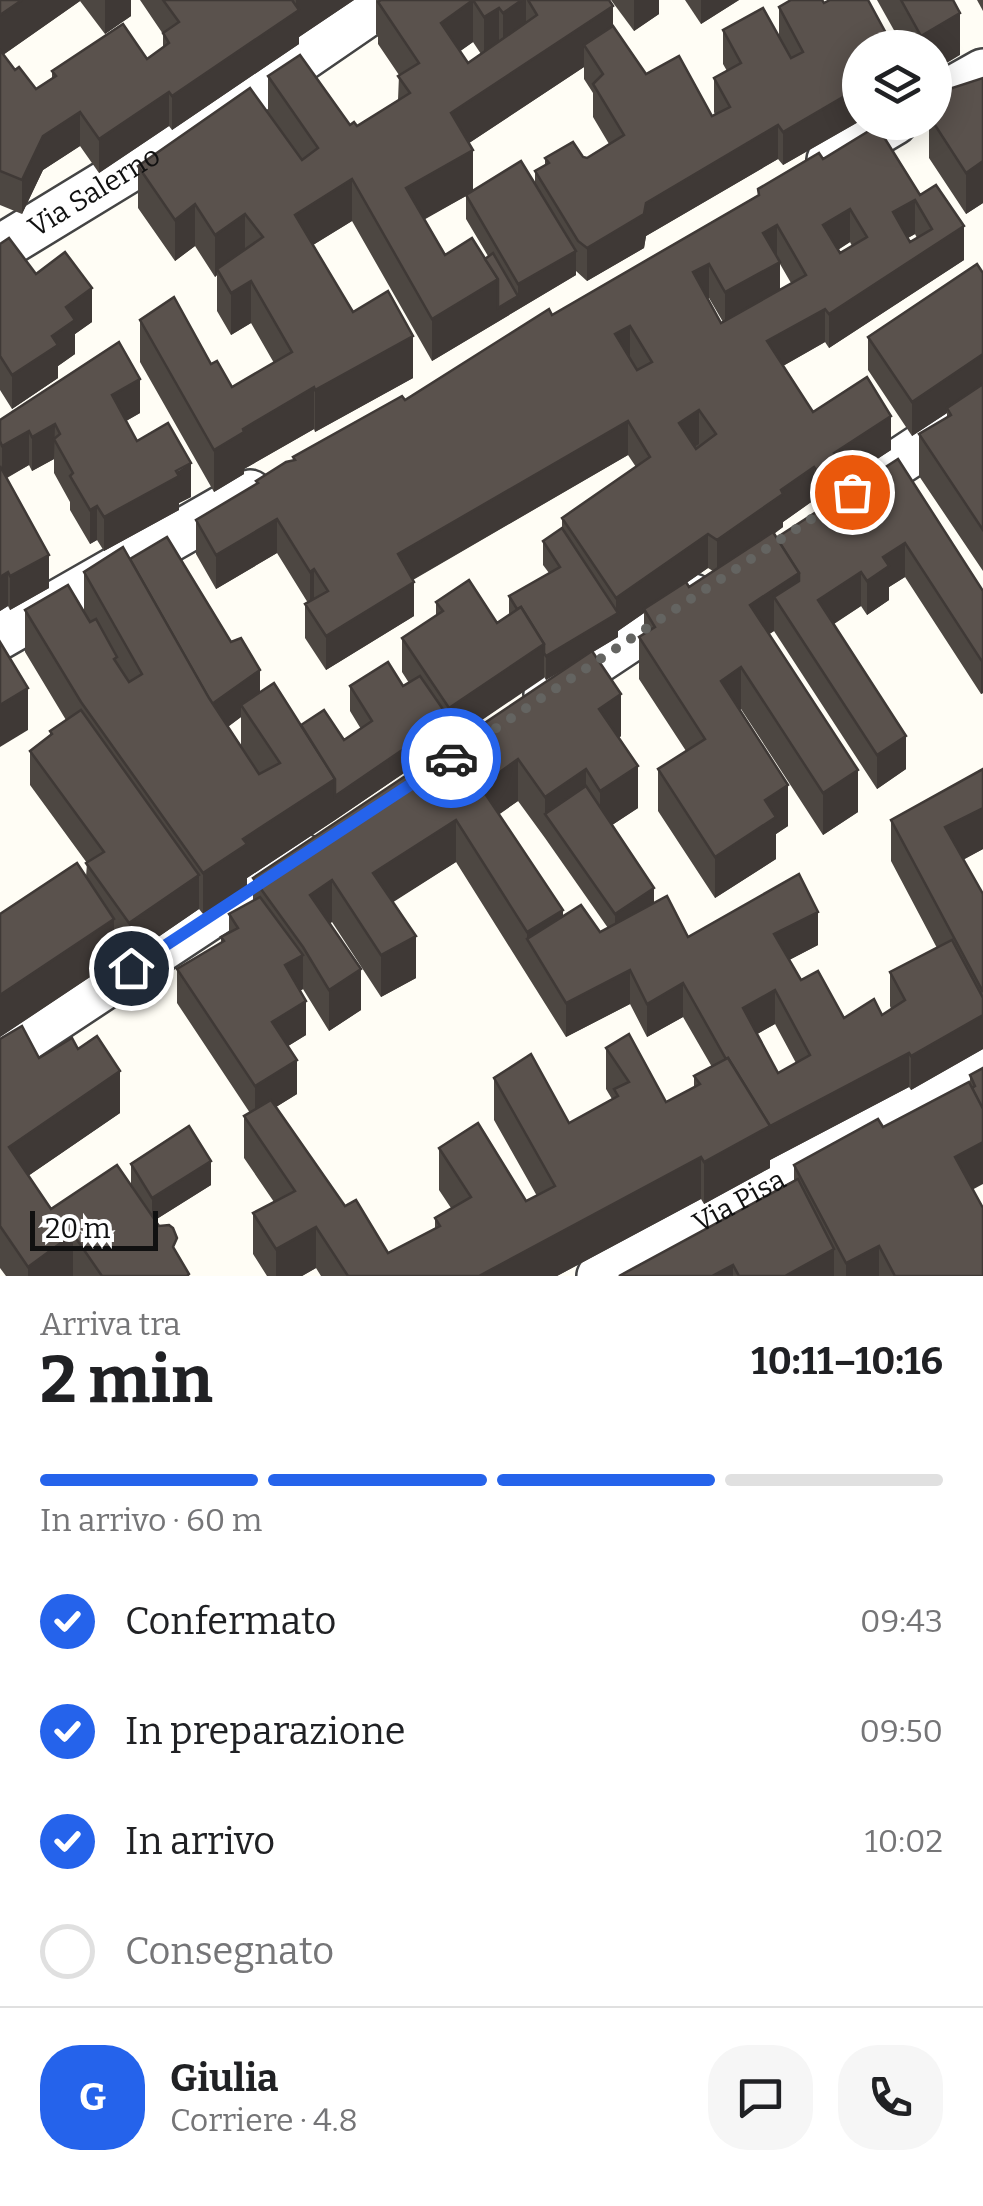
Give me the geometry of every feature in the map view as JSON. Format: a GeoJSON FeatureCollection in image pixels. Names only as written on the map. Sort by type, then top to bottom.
{"type":"FeatureCollection","features":[{"type":"Feature","properties":{"kind":"street","name":"Via Salerno"},"geometry":{"type":"LineString","coordinates":[[0,248],[228,109],[387,0]]}},
{"type":"Feature","properties":{"kind":"street"},"geometry":{"type":"LineString","coordinates":[[952,89],[983,72]]}},
{"type":"Feature","properties":{"kind":"street"},"geometry":{"type":"LineString","coordinates":[[792,181],[863,140]]}},
{"type":"Feature","properties":{"kind":"street"},"geometry":{"type":"LineString","coordinates":[[816,516],[983,406]]}},
{"type":"Feature","properties":{"kind":"street"},"geometry":{"type":"LineString","coordinates":[[0,636],[282,474]]}},
{"type":"Feature","properties":{"kind":"street"},"geometry":{"type":"LineString","coordinates":[[516,714],[733,571]]}},
{"type":"Feature","properties":{"kind":"street"},"geometry":{"type":"LineString","coordinates":[[0,1055],[333,835]]}},
{"type":"Feature","properties":{"kind":"street","name":"Via Pisa"},"geometry":{"type":"LineString","coordinates":[[600,1276],[983,1068]]}},
{"type":"Feature","properties":{"kind":"building"},"geometry":{"type":"Polygon","coordinates":[[[0,0],[22,0],[0,15],[0,0]]]}},
{"type":"Feature","properties":{"kind":"building"},"geometry":{"type":"Polygon","coordinates":[[[163,0],[292,0],[299,10],[172,96],[169,92],[99,139],[80,112],[43,136],[22,180],[0,171],[0,50],[36,89],[56,76],[52,71],[123,24],[147,59],[169,43],[163,33],[179,22],[163,0]]]}},
{"type":"Feature","properties":{"kind":"building"},"geometry":{"type":"Polygon","coordinates":[[[473,0],[441,23],[468,63],[537,15],[528,0],[609,0],[613,6],[451,113],[473,150],[406,188],[445,255],[472,238],[498,279],[432,319],[352,179],[295,215],[353,312],[388,291],[413,336],[315,390],[314,387],[214,450],[140,320],[174,297],[211,364],[217,361],[232,387],[292,352],[251,281],[231,293],[217,269],[263,237],[245,214],[215,235],[195,204],[175,220],[138,166],[250,88],[302,160],[318,148],[268,76],[300,55],[350,125],[354,122],[357,126],[410,93],[398,76],[419,63],[378,2],[473,0]]]}},
{"type":"Feature","properties":{"kind":"building"},"geometry":{"type":"Polygon","coordinates":[[[473,0],[522,0],[503,13],[499,8],[484,17],[473,0]]]}},
{"type":"Feature","properties":{"kind":"building"},"geometry":{"type":"Polygon","coordinates":[[[791,0],[868,0],[884,30],[842,30],[842,98],[783,132],[778,125],[646,203],[644,214],[587,248],[578,241],[535,171],[549,163],[545,158],[573,142],[587,158],[624,135],[593,84],[603,74],[584,45],[613,26],[646,74],[679,56],[712,116],[730,107],[714,78],[741,63],[723,30],[763,8],[791,58],[803,52],[779,7],[791,0]]]}},
{"type":"Feature","properties":{"kind":"building"},"geometry":{"type":"Polygon","coordinates":[[[901,0],[953,0],[960,13],[931,30],[918,30],[901,0]]]}},
{"type":"Feature","properties":{"kind":"building"},"geometry":{"type":"Polygon","coordinates":[[[983,78],[983,161],[966,173],[945,140],[952,140],[952,88],[983,78]]]}},
{"type":"Feature","properties":{"kind":"building"},"geometry":{"type":"Polygon","coordinates":[[[854,140],[886,140],[920,195],[936,185],[964,226],[829,314],[825,309],[767,341],[813,412],[867,377],[891,416],[781,490],[783,494],[717,540],[708,534],[616,598],[562,518],[650,457],[628,421],[398,554],[414,582],[326,636],[305,604],[328,591],[314,569],[310,572],[277,519],[216,555],[196,520],[295,460],[293,457],[402,396],[405,400],[549,309],[552,315],[759,195],[758,189],[819,153],[823,159],[854,140]],[[915,200],[893,212],[910,242],[932,229],[915,200]],[[850,209],[823,225],[840,253],[867,237],[850,209]],[[777,225],[763,233],[780,262],[725,292],[709,264],[693,272],[721,323],[806,275],[777,225]],[[630,326],[615,334],[637,370],[652,362],[630,326]],[[699,410],[679,423],[696,449],[716,434],[699,410]]]}},
{"type":"Feature","properties":{"kind":"building"},"geometry":{"type":"Polygon","coordinates":[[[521,161],[576,251],[518,284],[466,195],[521,161]]]}},
{"type":"Feature","properties":{"kind":"building"},"geometry":{"type":"Polygon","coordinates":[[[9,238],[36,274],[65,252],[92,288],[66,307],[75,320],[52,336],[58,345],[12,375],[0,356],[0,244],[9,238]]]}},
{"type":"Feature","properties":{"kind":"building"},"geometry":{"type":"Polygon","coordinates":[[[493,253],[518,296],[498,308],[498,279],[485,259],[493,253]]]}},
{"type":"Feature","properties":{"kind":"building"},"geometry":{"type":"Polygon","coordinates":[[[977,264],[983,273],[983,354],[912,402],[868,337],[977,264]]]}},
{"type":"Feature","properties":{"kind":"building"},"geometry":{"type":"Polygon","coordinates":[[[119,342],[140,379],[112,395],[137,441],[168,423],[191,463],[176,471],[179,476],[104,517],[97,506],[90,510],[70,476],[73,473],[54,439],[60,434],[55,424],[32,437],[29,431],[2,446],[0,420],[119,342]]]}},
{"type":"Feature","properties":{"kind":"building"},"geometry":{"type":"Polygon","coordinates":[[[983,384],[983,530],[919,434],[951,415],[947,408],[983,384]]]}},
{"type":"Feature","properties":{"kind":"building"},"geometry":{"type":"Polygon","coordinates":[[[898,459],[983,591],[983,659],[905,543],[883,557],[889,566],[867,581],[861,572],[818,600],[906,736],[877,755],[774,597],[799,581],[799,573],[776,538],[898,459]]]}},
{"type":"Feature","properties":{"kind":"building"},"geometry":{"type":"Polygon","coordinates":[[[0,466],[49,555],[10,576],[8,572],[0,577],[0,466]]]}},
{"type":"Feature","properties":{"kind":"building"},"geometry":{"type":"Polygon","coordinates":[[[562,528],[618,613],[546,656],[544,644],[521,607],[517,609],[509,596],[560,567],[543,541],[562,528]]]}},
{"type":"Feature","properties":{"kind":"building"},"geometry":{"type":"Polygon","coordinates":[[[773,532],[799,573],[750,605],[858,770],[823,793],[741,667],[721,681],[788,785],[765,800],[776,817],[715,857],[658,769],[705,739],[639,637],[655,627],[644,609],[686,582],[689,587],[773,532]]]}},
{"type":"Feature","properties":{"kind":"building"},"geometry":{"type":"Polygon","coordinates":[[[167,537],[231,642],[241,638],[260,670],[212,704],[130,559],[167,537]]]}},
{"type":"Feature","properties":{"kind":"building"},"geometry":{"type":"Polygon","coordinates":[[[123,547],[209,698],[259,774],[280,763],[241,705],[274,683],[335,779],[243,839],[247,844],[203,873],[81,702],[25,610],[68,585],[90,622],[96,619],[129,682],[142,674],[84,572],[123,547]]]}},
{"type":"Feature","properties":{"kind":"building"},"geometry":{"type":"Polygon","coordinates":[[[469,580],[497,623],[521,607],[544,644],[449,708],[402,638],[443,611],[436,602],[469,580]]]}},
{"type":"Feature","properties":{"kind":"building"},"geometry":{"type":"Polygon","coordinates":[[[0,642],[28,688],[0,705],[0,642]]]}},
{"type":"Feature","properties":{"kind":"building"},"geometry":{"type":"Polygon","coordinates":[[[592,651],[621,694],[599,709],[638,766],[600,791],[586,769],[545,797],[518,759],[480,786],[563,910],[527,932],[456,820],[373,873],[416,936],[381,955],[332,880],[310,895],[361,969],[329,990],[253,878],[592,651]]]}},
{"type":"Feature","properties":{"kind":"building"},"geometry":{"type":"Polygon","coordinates":[[[388,662],[403,686],[420,676],[449,718],[335,796],[335,779],[301,725],[324,710],[344,740],[372,721],[350,686],[388,662]]]}},
{"type":"Feature","properties":{"kind":"building"},"geometry":{"type":"Polygon","coordinates":[[[81,710],[199,875],[129,923],[86,863],[104,852],[30,751],[52,734],[50,731],[81,710]]]}},
{"type":"Feature","properties":{"kind":"building"},"geometry":{"type":"Polygon","coordinates":[[[983,769],[983,808],[945,827],[983,894],[983,992],[891,820],[983,769]]]}},
{"type":"Feature","properties":{"kind":"building"},"geometry":{"type":"Polygon","coordinates":[[[586,786],[654,888],[615,914],[545,814],[586,786]]]}},
{"type":"Feature","properties":{"kind":"building"},"geometry":{"type":"Polygon","coordinates":[[[77,863],[114,919],[0,995],[0,914],[77,863]]]}},
{"type":"Feature","properties":{"kind":"building"},"geometry":{"type":"Polygon","coordinates":[[[799,874],[818,912],[774,934],[801,980],[818,971],[844,1018],[874,999],[882,1015],[905,1000],[890,972],[952,940],[983,998],[983,1015],[911,1056],[909,1053],[770,1126],[683,983],[647,1004],[630,970],[566,1003],[527,939],[581,905],[600,932],[667,896],[688,937],[799,874]],[[775,990],[743,1008],[778,1073],[810,1055],[775,990]]]}},
{"type":"Feature","properties":{"kind":"building"},"geometry":{"type":"Polygon","coordinates":[[[260,897],[303,955],[285,965],[306,1001],[272,1022],[297,1060],[255,1086],[177,969],[224,941],[221,937],[238,928],[229,914],[260,897]]]}},
{"type":"Feature","properties":{"kind":"building"},"geometry":{"type":"Polygon","coordinates":[[[22,1026],[39,1058],[72,1038],[78,1049],[97,1036],[120,1071],[9,1147],[51,1209],[117,1165],[159,1226],[173,1228],[177,1238],[173,1247],[187,1276],[102,1276],[73,1234],[28,1267],[0,1226],[0,1039],[22,1026]]]}},
{"type":"Feature","properties":{"kind":"building"},"geometry":{"type":"Polygon","coordinates":[[[629,1034],[666,1102],[700,1084],[694,1076],[728,1058],[770,1126],[704,1162],[701,1157],[479,1276],[348,1276],[316,1227],[276,1249],[253,1213],[295,1191],[244,1116],[271,1100],[345,1206],[356,1200],[388,1253],[440,1226],[435,1218],[471,1197],[439,1148],[478,1123],[526,1201],[555,1186],[494,1078],[531,1054],[569,1123],[618,1096],[614,1089],[629,1082],[606,1048],[629,1034]]]}},
{"type":"Feature","properties":{"kind":"building"},"geometry":{"type":"Polygon","coordinates":[[[983,1068],[983,1110],[970,1075],[983,1068]]]}},
{"type":"Feature","properties":{"kind":"building"},"geometry":{"type":"Polygon","coordinates":[[[969,1082],[983,1109],[983,1142],[955,1157],[983,1208],[983,1276],[895,1276],[879,1246],[846,1263],[794,1165],[878,1119],[883,1127],[969,1082]]]}},
{"type":"Feature","properties":{"kind":"building"},"geometry":{"type":"Polygon","coordinates":[[[189,1126],[211,1161],[152,1198],[131,1164],[189,1126]]]}},
{"type":"Feature","properties":{"kind":"building"},"geometry":{"type":"Polygon","coordinates":[[[798,1179],[834,1249],[785,1276],[739,1276],[733,1265],[712,1276],[619,1276],[798,1179]]]}},
{"type":"Feature","properties":{"kind":"way so far"},"geometry":{"type":"LineString","coordinates":[[451,758],[852,492]]}},
{"type":"Feature","properties":{"kind":"route"},"geometry":{"type":"LineString","coordinates":[[131,968],[451,758]]}}]}
